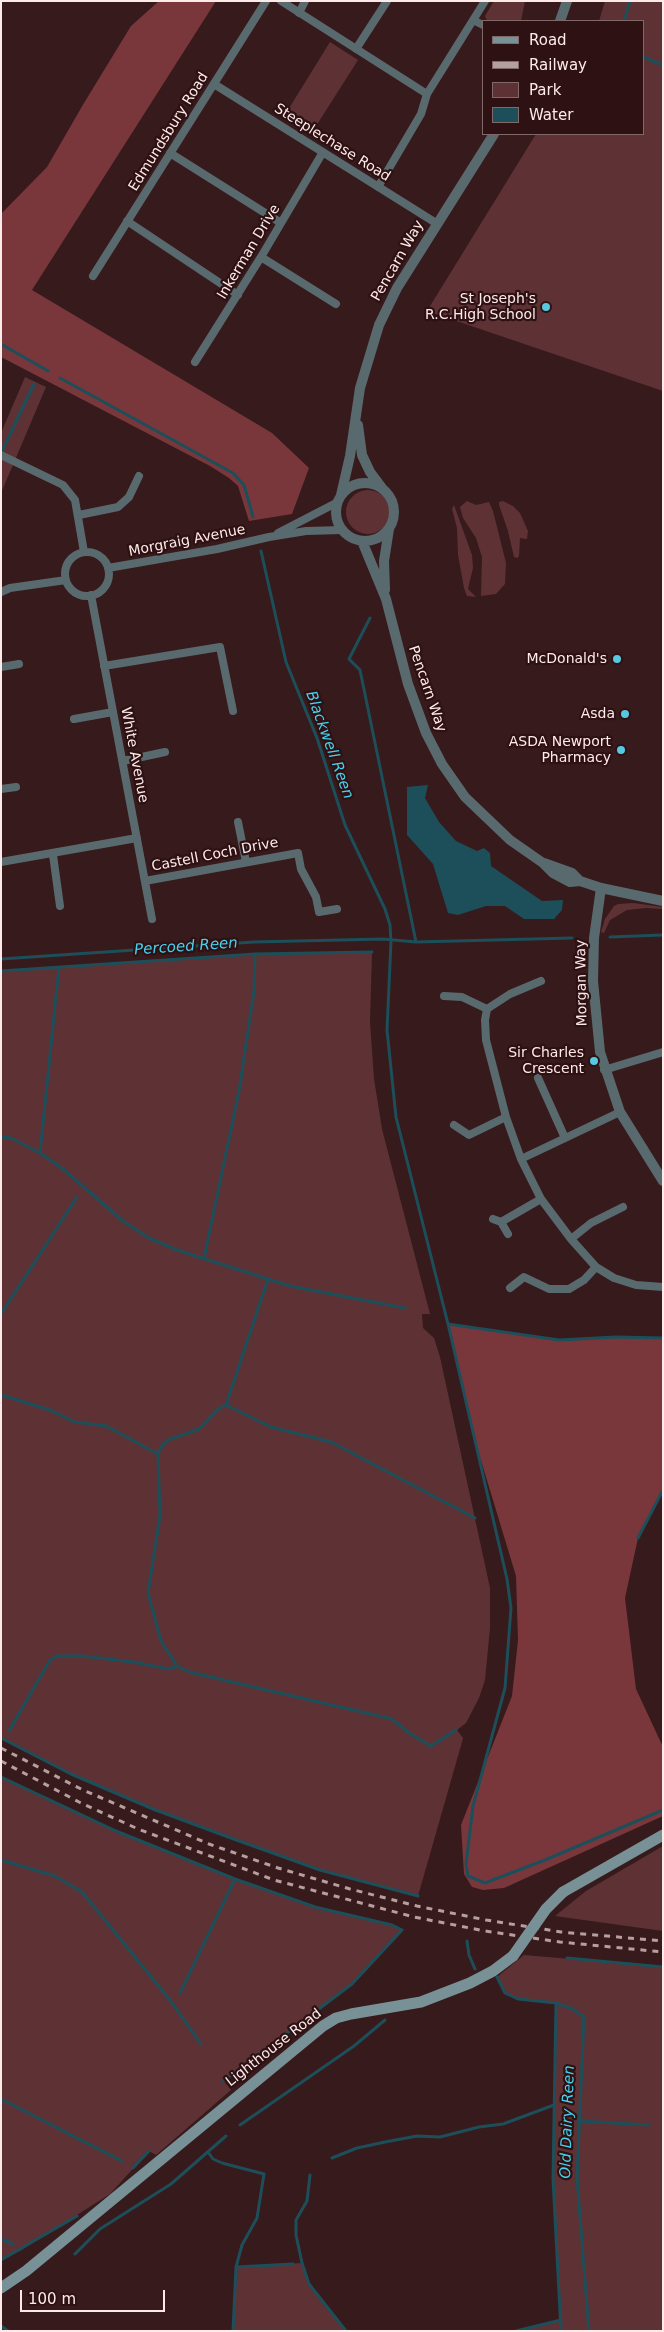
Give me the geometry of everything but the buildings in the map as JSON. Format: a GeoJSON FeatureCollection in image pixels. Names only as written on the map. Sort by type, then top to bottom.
{"type":"FeatureCollection","features":[{"type":"Feature","properties":{"kind":"main road","name":"Lighthouse Road"},"geometry":{"type":"LineString","coordinates":[[1,2288],[26,2271],[323,2026],[336,2018],[351,2014],[421,2002],[470,1983],[493,1971],[513,1956],[546,1909],[563,1892],[663,1836]]}},
{"type":"Feature","properties":{"kind":"street","name":"Edmundsbury Road"},"geometry":{"type":"LineString","coordinates":[[93,276],[266,1]]}},
{"type":"Feature","properties":{"kind":"street"},"geometry":{"type":"LineString","coordinates":[[281,1],[427,94]]}},
{"type":"Feature","properties":{"kind":"street"},"geometry":{"type":"LineString","coordinates":[[299,13],[305,1]]}},
{"type":"Feature","properties":{"kind":"street"},"geometry":{"type":"LineString","coordinates":[[356,50],[387,1]]}},
{"type":"Feature","properties":{"kind":"street"},"geometry":{"type":"LineString","coordinates":[[378,187],[422,114],[427,94],[486,1]]}},
{"type":"Feature","properties":{"kind":"street"},"geometry":{"type":"LineString","coordinates":[[560,20],[567,1]]}},
{"type":"Feature","properties":{"kind":"street"},"geometry":{"type":"LineString","coordinates":[[473,20],[482,24]]}},
{"type":"Feature","properties":{"kind":"street","name":"Steeplechase Road"},"geometry":{"type":"LineString","coordinates":[[214,84],[436,224]]}},
{"type":"Feature","properties":{"kind":"street","name":"Pencarn Way"},"geometry":{"type":"LineString","coordinates":[[339,498],[364,374],[379,325],[396,288],[493,135]]}},
{"type":"Feature","properties":{"kind":"street","name":"Inkerman Drive"},"geometry":{"type":"LineString","coordinates":[[194,362],[238,295],[323,152]]}},
{"type":"Feature","properties":{"kind":"street"},"geometry":{"type":"LineString","coordinates":[[170,153],[281,223]]}},
{"type":"Feature","properties":{"kind":"street"},"geometry":{"type":"LineString","coordinates":[[126,222],[238,295]]}},
{"type":"Feature","properties":{"kind":"street"},"geometry":{"type":"LineString","coordinates":[[261,257],[336,304]]}},
{"type":"Feature","properties":{"kind":"street","name":"Pencarn Way"},"geometry":{"type":"LineString","coordinates":[[357,414],[362,455],[370,472],[382,488]]}},
{"type":"Feature","properties":{"kind":"street"},"geometry":{"type":"LineString","coordinates":[[1,455],[63,485],[75,500],[79,514],[84,552]]}},
{"type":"Feature","properties":{"kind":"street"},"geometry":{"type":"LineString","coordinates":[[79,514],[118,507],[129,498],[139,476]]}},
{"type":"Feature","properties":{"kind":"street"},"geometry":{"type":"LineString","coordinates":[[365,482],[382,488],[392,500],[394,508],[394,515],[389,529],[377,538],[362,541],[348,535],[342,530],[338,522],[339,498],[356,484],[365,482]]}},
{"type":"Feature","properties":{"kind":"street","name":"Morgraig Avenue"},"geometry":{"type":"LineString","coordinates":[[269,537],[339,498]]}},
{"type":"Feature","properties":{"kind":"street","name":"Pencarn Way"},"geometry":{"type":"LineString","coordinates":[[386,599],[384,561],[389,529]]}},
{"type":"Feature","properties":{"kind":"street","name":"Morgraig Avenue"},"geometry":{"type":"LineString","coordinates":[[108,568],[217,549],[269,537],[306,531],[342,530]]}},
{"type":"Feature","properties":{"kind":"street","name":"Pencarn Way"},"geometry":{"type":"LineString","coordinates":[[362,541],[386,599],[416,710],[434,751],[454,782],[480,812],[510,840],[543,863],[572,873],[580,881],[601,888],[663,901]]}},
{"type":"Feature","properties":{"kind":"street"},"geometry":{"type":"LineString","coordinates":[[84,552],[98,554],[104,559],[108,568],[109,578],[103,590],[91,596],[81,595],[73,591],[66,580],[66,567],[70,560],[84,552]]}},
{"type":"Feature","properties":{"kind":"street"},"geometry":{"type":"LineString","coordinates":[[1,592],[10,588],[66,580]]}},
{"type":"Feature","properties":{"kind":"street","name":"White Avenue"},"geometry":{"type":"LineString","coordinates":[[91,596],[152,918]]}},
{"type":"Feature","properties":{"kind":"street"},"geometry":{"type":"LineString","coordinates":[[104,666],[220,647],[232,710]]}},
{"type":"Feature","properties":{"kind":"street"},"geometry":{"type":"LineString","coordinates":[[1,667],[20,664]]}},
{"type":"Feature","properties":{"kind":"street"},"geometry":{"type":"LineString","coordinates":[[74,719],[113,712]]}},
{"type":"Feature","properties":{"kind":"street"},"geometry":{"type":"LineString","coordinates":[[123,762],[165,752]]}},
{"type":"Feature","properties":{"kind":"street"},"geometry":{"type":"LineString","coordinates":[[1,789],[16,787]]}},
{"type":"Feature","properties":{"kind":"street"},"geometry":{"type":"LineString","coordinates":[[238,822],[246,862]]}},
{"type":"Feature","properties":{"kind":"street"},"geometry":{"type":"LineString","coordinates":[[1,862],[53,855],[137,838]]}},
{"type":"Feature","properties":{"kind":"street","name":"Castell Coch Drive"},"geometry":{"type":"LineString","coordinates":[[145,881],[298,853],[301,869],[316,897],[319,912],[337,909]]}},
{"type":"Feature","properties":{"kind":"street"},"geometry":{"type":"LineString","coordinates":[[53,855],[60,906]]}},
{"type":"Feature","properties":{"kind":"street","name":"Morgan Way"},"geometry":{"type":"LineString","coordinates":[[601,888],[594,938],[593,981],[596,1032],[604,1070],[620,1112],[663,1181]]}},
{"type":"Feature","properties":{"kind":"street"},"geometry":{"type":"LineString","coordinates":[[541,981],[510,994],[487,1009],[484,1020],[486,1040],[506,1117],[522,1158],[541,1198],[571,1239],[596,1267],[614,1278],[636,1285],[663,1287]]}},
{"type":"Feature","properties":{"kind":"street"},"geometry":{"type":"LineString","coordinates":[[444,996],[462,997],[487,1009]]}},
{"type":"Feature","properties":{"kind":"street"},"geometry":{"type":"LineString","coordinates":[[604,1070],[663,1052]]}},
{"type":"Feature","properties":{"kind":"street"},"geometry":{"type":"LineString","coordinates":[[538,1078],[565,1138]]}},
{"type":"Feature","properties":{"kind":"street"},"geometry":{"type":"LineString","coordinates":[[522,1158],[620,1112]]}},
{"type":"Feature","properties":{"kind":"street"},"geometry":{"type":"LineString","coordinates":[[454,1124],[469,1135],[506,1117]]}},
{"type":"Feature","properties":{"kind":"street"},"geometry":{"type":"LineString","coordinates":[[508,1234],[497,1220],[541,1198]]}},
{"type":"Feature","properties":{"kind":"street"},"geometry":{"type":"LineString","coordinates":[[571,1239],[591,1223],[623,1207]]}},
{"type":"Feature","properties":{"kind":"street"},"geometry":{"type":"LineString","coordinates":[[510,1288],[524,1276],[549,1289],[569,1289],[584,1280],[596,1267]]}},
{"type":"Feature","properties":{"kind":"green space"},"geometry":{"type":"Polygon","coordinates":[[[494,1],[525,1],[521,20],[487,20],[485,16],[494,1]]]}},
{"type":"Feature","properties":{"kind":"green space"},"geometry":{"type":"Polygon","coordinates":[[[605,1],[663,1],[663,391],[427,311],[535,135],[644,135],[644,20],[599,20],[605,1]]]}},
{"type":"Feature","properties":{"kind":"green space"},"geometry":{"type":"Polygon","coordinates":[[[330,42],[358,60],[311,134],[283,118],[330,42]]]}},
{"type":"Feature","properties":{"kind":"green space"},"geometry":{"type":"Polygon","coordinates":[[[25,377],[46,387],[1,493],[1,433],[25,377]]]}},
{"type":"Feature","properties":{"kind":"green space"},"geometry":{"type":"Polygon","coordinates":[[[368,490],[380,494],[386,500],[390,512],[386,524],[380,530],[368,534],[356,530],[350,524],[346,512],[350,500],[356,494],[368,490]]]}},
{"type":"Feature","properties":{"kind":"green space"},"geometry":{"type":"Polygon","coordinates":[[[467,501],[476,505],[489,502],[493,511],[506,563],[505,584],[496,594],[481,596],[482,557],[476,538],[463,518],[460,507],[467,501]]]}},
{"type":"Feature","properties":{"kind":"green space"},"geometry":{"type":"Polygon","coordinates":[[[503,501],[513,506],[520,513],[528,531],[527,539],[520,538],[519,556],[517,558],[514,557],[499,505],[499,502],[503,501]]]}},
{"type":"Feature","properties":{"kind":"green space"},"geometry":{"type":"Polygon","coordinates":[[[454,505],[472,555],[473,568],[468,589],[476,597],[467,596],[464,588],[458,555],[457,528],[452,509],[454,505]]]}},
{"type":"Feature","properties":{"kind":"green space"},"geometry":{"type":"Polygon","coordinates":[[[633,903],[663,907],[663,909],[627,910],[610,920],[604,933],[601,932],[605,919],[614,906],[633,903]]]}},
{"type":"Feature","properties":{"kind":"green space"},"geometry":{"type":"Polygon","coordinates":[[[372,952],[370,1022],[374,1079],[382,1129],[430,1314],[422,1314],[423,1328],[434,1338],[440,1357],[490,1588],[490,1628],[485,1680],[479,1698],[466,1723],[457,1730],[463,1738],[418,1896],[320,1870],[153,1809],[71,1774],[1,1738],[1,971],[255,954],[372,952]]]}},
{"type":"Feature","properties":{"kind":"green space"},"geometry":{"type":"Polygon","coordinates":[[[1,1777],[116,1831],[235,1879],[315,1907],[392,1925],[402,1930],[352,1984],[224,2081],[231,2090],[156,2155],[149,2151],[110,2194],[20,2251],[1,2260],[1,1777]]]}},
{"type":"Feature","properties":{"kind":"green space"},"geometry":{"type":"Polygon","coordinates":[[[663,1846],[663,1931],[555,1916],[586,1891],[663,1846]]]}},
{"type":"Feature","properties":{"kind":"green space"},"geometry":{"type":"Polygon","coordinates":[[[524,1955],[663,1967],[663,2331],[516,2331],[561,2320],[553,2179],[556,2003],[518,1999],[505,1993],[497,1977],[524,1955]]]}},
{"type":"Feature","properties":{"kind":"green space"},"geometry":{"type":"Polygon","coordinates":[[[302,2263],[309,2284],[346,2331],[233,2331],[236,2267],[302,2263]]]}},
{"type":"Feature","properties":{"kind":"shaded area"},"geometry":{"type":"Polygon","coordinates":[[[159,1],[216,1],[32,290],[272,433],[309,468],[292,514],[249,521],[238,486],[229,478],[210,466],[1,357],[1,214],[47,167],[131,26],[159,1]]]}},
{"type":"Feature","properties":{"kind":"shaded area"},"geometry":{"type":"Polygon","coordinates":[[[448,1324],[559,1340],[616,1337],[663,1338],[663,1490],[638,1538],[625,1598],[636,1689],[663,1747],[663,1816],[504,1888],[483,1890],[472,1887],[464,1874],[461,1825],[512,1696],[518,1640],[516,1576],[476,1444],[448,1324]]]}},
{"type":"Feature","properties":{"kind":"water"},"geometry":{"type":"Polygon","coordinates":[[[428,785],[425,798],[439,822],[456,841],[477,851],[484,848],[490,853],[491,866],[542,901],[563,900],[562,910],[554,919],[524,919],[505,906],[486,906],[458,915],[448,913],[433,864],[407,835],[407,787],[428,785]]]}},
{"type":"Feature","properties":{"kind":"waterway"},"geometry":{"type":"LineString","coordinates":[[624,20],[630,1]]}},
{"type":"Feature","properties":{"kind":"waterway"},"geometry":{"type":"LineString","coordinates":[[644,57],[663,65]]}},
{"type":"Feature","properties":{"kind":"waterway","name":"Blackwell Reen"},"geometry":{"type":"LineString","coordinates":[[1,344],[48,371]]}},
{"type":"Feature","properties":{"kind":"waterway","name":"Blackwell Reen"},"geometry":{"type":"LineString","coordinates":[[60,378],[233,473],[244,485],[253,517]]}},
{"type":"Feature","properties":{"kind":"waterway"},"geometry":{"type":"LineString","coordinates":[[1,453],[34,384]]}},
{"type":"Feature","properties":{"kind":"waterway"},"geometry":{"type":"LineString","coordinates":[[261,551],[286,662],[317,738],[345,825],[385,909],[390,925],[387,1030],[396,1117],[448,1324],[507,1579],[511,1608],[505,1688],[473,1806],[466,1864],[468,1876],[485,1883],[663,1810]]}},
{"type":"Feature","properties":{"kind":"waterway"},"geometry":{"type":"LineString","coordinates":[[370,618],[349,659],[360,670],[416,942]]}},
{"type":"Feature","properties":{"kind":"waterway"},"geometry":{"type":"LineString","coordinates":[[610,937],[663,935]]}},
{"type":"Feature","properties":{"kind":"waterway"},"geometry":{"type":"LineString","coordinates":[[1,959],[254,942],[383,939],[416,942],[572,938]]}},
{"type":"Feature","properties":{"kind":"waterway","name":"Percoed Reen"},"geometry":{"type":"LineString","coordinates":[[1,971],[255,954],[372,952]]}},
{"type":"Feature","properties":{"kind":"waterway"},"geometry":{"type":"LineString","coordinates":[[204,1258],[239,1091],[254,991],[255,954]]}},
{"type":"Feature","properties":{"kind":"waterway"},"geometry":{"type":"LineString","coordinates":[[40,1153],[59,967]]}},
{"type":"Feature","properties":{"kind":"waterway"},"geometry":{"type":"LineString","coordinates":[[1,1137],[11,1138],[40,1153],[63,1169],[123,1221],[149,1238],[177,1250],[290,1286],[405,1308]]}},
{"type":"Feature","properties":{"kind":"waterway"},"geometry":{"type":"LineString","coordinates":[[1,1314],[77,1197]]}},
{"type":"Feature","properties":{"kind":"waterway"},"geometry":{"type":"LineString","coordinates":[[226,1405],[268,1279]]}},
{"type":"Feature","properties":{"kind":"waterway"},"geometry":{"type":"LineString","coordinates":[[448,1324],[559,1340],[616,1337],[663,1338]]}},
{"type":"Feature","properties":{"kind":"waterway"},"geometry":{"type":"LineString","coordinates":[[1,1395],[50,1410],[75,1422],[106,1426],[158,1454],[160,1516],[148,1593],[161,1641],[177,1666],[189,1672],[392,1719],[409,1733],[431,1746],[456,1730]]}},
{"type":"Feature","properties":{"kind":"waterway"},"geometry":{"type":"LineString","coordinates":[[158,1454],[162,1445],[168,1440],[199,1429],[218,1409],[226,1405],[271,1427],[331,1442],[475,1518]]}},
{"type":"Feature","properties":{"kind":"waterway"},"geometry":{"type":"LineString","coordinates":[[638,1538],[663,1490]]}},
{"type":"Feature","properties":{"kind":"waterway"},"geometry":{"type":"LineString","coordinates":[[9,1731],[50,1660],[57,1656],[83,1656],[133,1662],[169,1669],[177,1666]]}},
{"type":"Feature","properties":{"kind":"waterway"},"geometry":{"type":"LineString","coordinates":[[1,1738],[71,1774],[153,1809],[320,1870],[418,1896]]}},
{"type":"Feature","properties":{"kind":"waterway"},"geometry":{"type":"LineString","coordinates":[[1,1777],[116,1831],[235,1879],[315,1907],[392,1925],[402,1930],[352,1984],[223,2081]]}},
{"type":"Feature","properties":{"kind":"waterway"},"geometry":{"type":"LineString","coordinates":[[1,1860],[55,1876],[82,1892],[170,2000],[201,2044]]}},
{"type":"Feature","properties":{"kind":"waterway"},"geometry":{"type":"LineString","coordinates":[[180,1993],[235,1879]]}},
{"type":"Feature","properties":{"kind":"waterway","name":"Old Dairy Reen"},"geometry":{"type":"LineString","coordinates":[[467,1941],[469,1955],[475,1969]]}},
{"type":"Feature","properties":{"kind":"waterway"},"geometry":{"type":"LineString","coordinates":[[567,1958],[663,1967]]}},
{"type":"Feature","properties":{"kind":"waterway","name":"Old Dairy Reen"},"geometry":{"type":"LineString","coordinates":[[497,1977],[505,1993],[518,1999],[556,2003],[571,2008],[584,2017],[577,2178],[589,2331]]}},
{"type":"Feature","properties":{"kind":"waterway"},"geometry":{"type":"LineString","coordinates":[[556,2003],[553,2179],[561,2331]]}},
{"type":"Feature","properties":{"kind":"waterway"},"geometry":{"type":"LineString","coordinates":[[240,2125],[354,2046],[385,2020]]}},
{"type":"Feature","properties":{"kind":"waterway"},"geometry":{"type":"LineString","coordinates":[[1,2099],[122,2161]]}},
{"type":"Feature","properties":{"kind":"waterway"},"geometry":{"type":"LineString","coordinates":[[332,2158],[357,2148],[385,2142],[417,2136],[440,2137],[479,2127],[503,2124],[554,2105]]}},
{"type":"Feature","properties":{"kind":"waterway"},"geometry":{"type":"LineString","coordinates":[[580,2121],[649,2125]]}},
{"type":"Feature","properties":{"kind":"waterway"},"geometry":{"type":"LineString","coordinates":[[75,2254],[100,2229],[171,2184],[226,2136]]}},
{"type":"Feature","properties":{"kind":"waterway"},"geometry":{"type":"LineString","coordinates":[[133,2168],[149,2151]]}},
{"type":"Feature","properties":{"kind":"waterway"},"geometry":{"type":"LineString","coordinates":[[208,2152],[213,2159],[222,2163],[264,2174],[257,2218],[242,2245],[236,2267],[233,2331]]}},
{"type":"Feature","properties":{"kind":"waterway"},"geometry":{"type":"LineString","coordinates":[[310,2175],[307,2201],[296,2220],[296,2235],[302,2263],[309,2284],[346,2331]]}},
{"type":"Feature","properties":{"kind":"waterway"},"geometry":{"type":"LineString","coordinates":[[1,2260],[77,2216]]}},
{"type":"Feature","properties":{"kind":"waterway"},"geometry":{"type":"LineString","coordinates":[[1,2239],[13,2244]]}},
{"type":"Feature","properties":{"kind":"waterway"},"geometry":{"type":"LineString","coordinates":[[236,2267],[293,2264]]}},
{"type":"Feature","properties":{"kind":"waterway"},"geometry":{"type":"LineString","coordinates":[[516,2331],[561,2320]]}},
{"type":"Feature","properties":{"kind":"waterway"},"geometry":{"type":"LineString","coordinates":[[1,2326],[8,2331]]}},
{"type":"Feature","properties":{"kind":"railway"},"geometry":{"type":"LineString","coordinates":[[1,1748],[83,1790],[209,1844],[278,1868],[350,1889],[417,1906],[486,1920],[561,1932],[663,1941]]}},
{"type":"Feature","properties":{"kind":"railway"},"geometry":{"type":"LineString","coordinates":[[1,1761],[79,1802],[138,1829],[274,1880],[414,1917],[485,1931],[560,1942],[663,1952]]}},
{"type":"Feature","properties":{"kind":"place","name":"St Joseph's R.C.High School"},"geometry":{"type":"Point","coordinates":[546,307]}},
{"type":"Feature","properties":{"kind":"place","name":"McDonald's"},"geometry":{"type":"Point","coordinates":[617,659]}},
{"type":"Feature","properties":{"kind":"place","name":"Asda"},"geometry":{"type":"Point","coordinates":[625,714]}},
{"type":"Feature","properties":{"kind":"place","name":"ASDA Newport Pharmacy"},"geometry":{"type":"Point","coordinates":[621,750]}},
{"type":"Feature","properties":{"kind":"place","name":"Sir Charles Crescent"},"geometry":{"type":"Point","coordinates":[594,1061]}}]}
